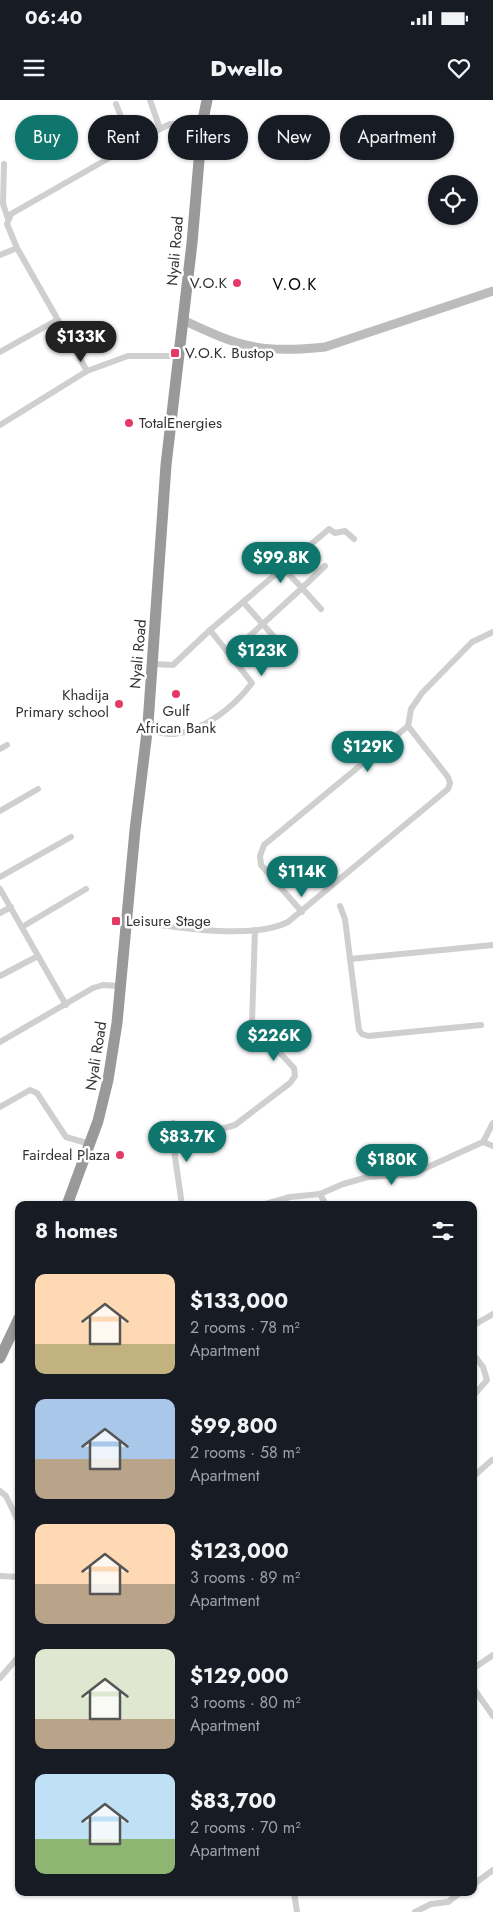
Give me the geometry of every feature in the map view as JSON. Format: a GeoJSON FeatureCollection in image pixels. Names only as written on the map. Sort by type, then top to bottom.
{"type":"FeatureCollection","features":[{"type":"Feature","properties":{"kind":"highway","name":"Nyali Road"},"geometry":{"type":"LineString","coordinates":[[204,115],[207,100]]}},
{"type":"Feature","properties":{"kind":"highway","name":"Nyali Road"},"geometry":{"type":"LineString","coordinates":[[69,1201],[90,1144],[108,1080],[120,986],[153,664],[164,488],[199,160]]}},
{"type":"Feature","properties":{"kind":"highway"},"geometry":{"type":"LineString","coordinates":[[0,1358],[15,1326]]}},
{"type":"Feature","properties":{"kind":"street"},"geometry":{"type":"LineString","coordinates":[[150,100],[160,128],[168,125]]}},
{"type":"Feature","properties":{"kind":"street"},"geometry":{"type":"LineString","coordinates":[[116,104],[120,115]]}},
{"type":"Feature","properties":{"kind":"street"},"geometry":{"type":"LineString","coordinates":[[8,219],[11,214],[104,160]]}},
{"type":"Feature","properties":{"kind":"street"},"geometry":{"type":"LineString","coordinates":[[4,164],[3,204],[8,219],[7,224],[17,248],[87,372]]}},
{"type":"Feature","properties":{"kind":"street"},"geometry":{"type":"LineString","coordinates":[[0,255],[17,248]]}},
{"type":"Feature","properties":{"kind":"street"},"geometry":{"type":"LineString","coordinates":[[183,320],[219,337],[257,350],[300,350],[325,347],[493,291]]}},
{"type":"Feature","properties":{"kind":"street"},"geometry":{"type":"LineString","coordinates":[[0,352],[57,320]]}},
{"type":"Feature","properties":{"kind":"street"},"geometry":{"type":"LineString","coordinates":[[0,425],[87,372],[128,356],[178,356]]}},
{"type":"Feature","properties":{"kind":"street"},"geometry":{"type":"LineString","coordinates":[[153,664],[173,665],[210,630],[329,528],[335,533],[345,531],[354,539]]}},
{"type":"Feature","properties":{"kind":"street"},"geometry":{"type":"LineString","coordinates":[[230,654],[325,566]]}},
{"type":"Feature","properties":{"kind":"street"},"geometry":{"type":"LineString","coordinates":[[283,568],[321,609]]}},
{"type":"Feature","properties":{"kind":"street"},"geometry":{"type":"LineString","coordinates":[[243,602],[284,648]]}},
{"type":"Feature","properties":{"kind":"street"},"geometry":{"type":"LineString","coordinates":[[147,730],[172,734],[203,725],[240,699],[252,683],[210,630]]}},
{"type":"Feature","properties":{"kind":"street"},"geometry":{"type":"LineString","coordinates":[[302,912],[261,864],[260,856],[264,845],[408,726],[411,709],[422,694],[472,642],[493,632]]}},
{"type":"Feature","properties":{"kind":"street"},"geometry":{"type":"LineString","coordinates":[[126,920],[226,931],[256,930],[277,928],[302,912],[448,789],[450,783],[448,777],[408,726]]}},
{"type":"Feature","properties":{"kind":"street"},"geometry":{"type":"LineString","coordinates":[[0,749],[7,745]]}},
{"type":"Feature","properties":{"kind":"street"},"geometry":{"type":"LineString","coordinates":[[0,811],[38,789]]}},
{"type":"Feature","properties":{"kind":"street"},"geometry":{"type":"LineString","coordinates":[[0,877],[71,837]]}},
{"type":"Feature","properties":{"kind":"street"},"geometry":{"type":"LineString","coordinates":[[0,888],[66,1005]]}},
{"type":"Feature","properties":{"kind":"street"},"geometry":{"type":"LineString","coordinates":[[22,927],[86,889]]}},
{"type":"Feature","properties":{"kind":"street"},"geometry":{"type":"LineString","coordinates":[[340,906],[345,919],[359,1030],[362,1034],[368,1036],[481,1024]]}},
{"type":"Feature","properties":{"kind":"street"},"geometry":{"type":"LineString","coordinates":[[0,913],[10,907]]}},
{"type":"Feature","properties":{"kind":"street"},"geometry":{"type":"LineString","coordinates":[[173,1142],[235,1125],[290,1083],[295,1076],[294,1068],[252,1023],[256,930]]}},
{"type":"Feature","properties":{"kind":"street"},"geometry":{"type":"LineString","coordinates":[[350,959],[493,945]]}},
{"type":"Feature","properties":{"kind":"street"},"geometry":{"type":"LineString","coordinates":[[0,976],[38,956]]}},
{"type":"Feature","properties":{"kind":"street"},"geometry":{"type":"LineString","coordinates":[[0,1042],[93,988],[103,985],[120,986]]}},
{"type":"Feature","properties":{"kind":"street"},"geometry":{"type":"LineString","coordinates":[[0,1107],[30,1090],[37,1093],[66,1137],[90,1144]]}},
{"type":"Feature","properties":{"kind":"street"},"geometry":{"type":"LineString","coordinates":[[173,1122],[173,1142],[181,1201]]}},
{"type":"Feature","properties":{"kind":"street"},"geometry":{"type":"LineString","coordinates":[[276,1201],[290,1197],[320,1194],[343,1184],[368,1177],[402,1175],[416,1172],[483,1142],[493,1124]]}},
{"type":"Feature","properties":{"kind":"street"},"geometry":{"type":"LineString","coordinates":[[483,1142],[493,1146]]}},
{"type":"Feature","properties":{"kind":"street"},"geometry":{"type":"LineString","coordinates":[[320,1194],[324,1201]]}},
{"type":"Feature","properties":{"kind":"street"},"geometry":{"type":"LineString","coordinates":[[477,1323],[493,1314]]}},
{"type":"Feature","properties":{"kind":"street"},"geometry":{"type":"LineString","coordinates":[[477,1359],[490,1378],[477,1392]]}},
{"type":"Feature","properties":{"kind":"street"},"geometry":{"type":"LineString","coordinates":[[477,1473],[492,1460]]}},
{"type":"Feature","properties":{"kind":"street"},"geometry":{"type":"LineString","coordinates":[[0,1491],[6,1496],[15,1515]]}},
{"type":"Feature","properties":{"kind":"street"},"geometry":{"type":"LineString","coordinates":[[0,1576],[15,1577]]}},
{"type":"Feature","properties":{"kind":"street"},"geometry":{"type":"LineString","coordinates":[[477,1666],[493,1655]]}},
{"type":"Feature","properties":{"kind":"street"},"geometry":{"type":"LineString","coordinates":[[0,1678],[15,1661]]}},
{"type":"Feature","properties":{"kind":"street"},"geometry":{"type":"LineString","coordinates":[[477,1694],[493,1716]]}},
{"type":"Feature","properties":{"kind":"street"},"geometry":{"type":"LineString","coordinates":[[477,1882],[493,1870]]}},
{"type":"Feature","properties":{"kind":"street"},"geometry":{"type":"LineString","coordinates":[[295,1896],[297,1912]]}},
{"type":"Feature","properties":{"kind":"street"},"geometry":{"type":"LineString","coordinates":[[415,1912],[431,1904],[448,1902],[456,1896]]}},
{"type":"Feature","properties":{"kind":"place","name":"V.O.K"},"geometry":{"type":"Point","coordinates":[237,283]}},
{"type":"Feature","properties":{"kind":"place","name":"V.O.K. Bustop"},"geometry":{"type":"Point","coordinates":[175,353]}},
{"type":"Feature","properties":{"kind":"place","name":"TotalEnergies"},"geometry":{"type":"Point","coordinates":[129,423]}},
{"type":"Feature","properties":{"kind":"place","name":"Gulf African Bank"},"geometry":{"type":"Point","coordinates":[176,694]}},
{"type":"Feature","properties":{"kind":"place","name":"Khadija Primary school"},"geometry":{"type":"Point","coordinates":[119,704]}},
{"type":"Feature","properties":{"kind":"place","name":"Leisure Stage"},"geometry":{"type":"Point","coordinates":[116,921]}},
{"type":"Feature","properties":{"kind":"place","name":"Fairdeal Plaza"},"geometry":{"type":"Point","coordinates":[120,1155]}},
{"type":"Feature","properties":{"kind":"district","name":"V.O.K"},"geometry":{"type":"Point","coordinates":[295,284]}}]}
